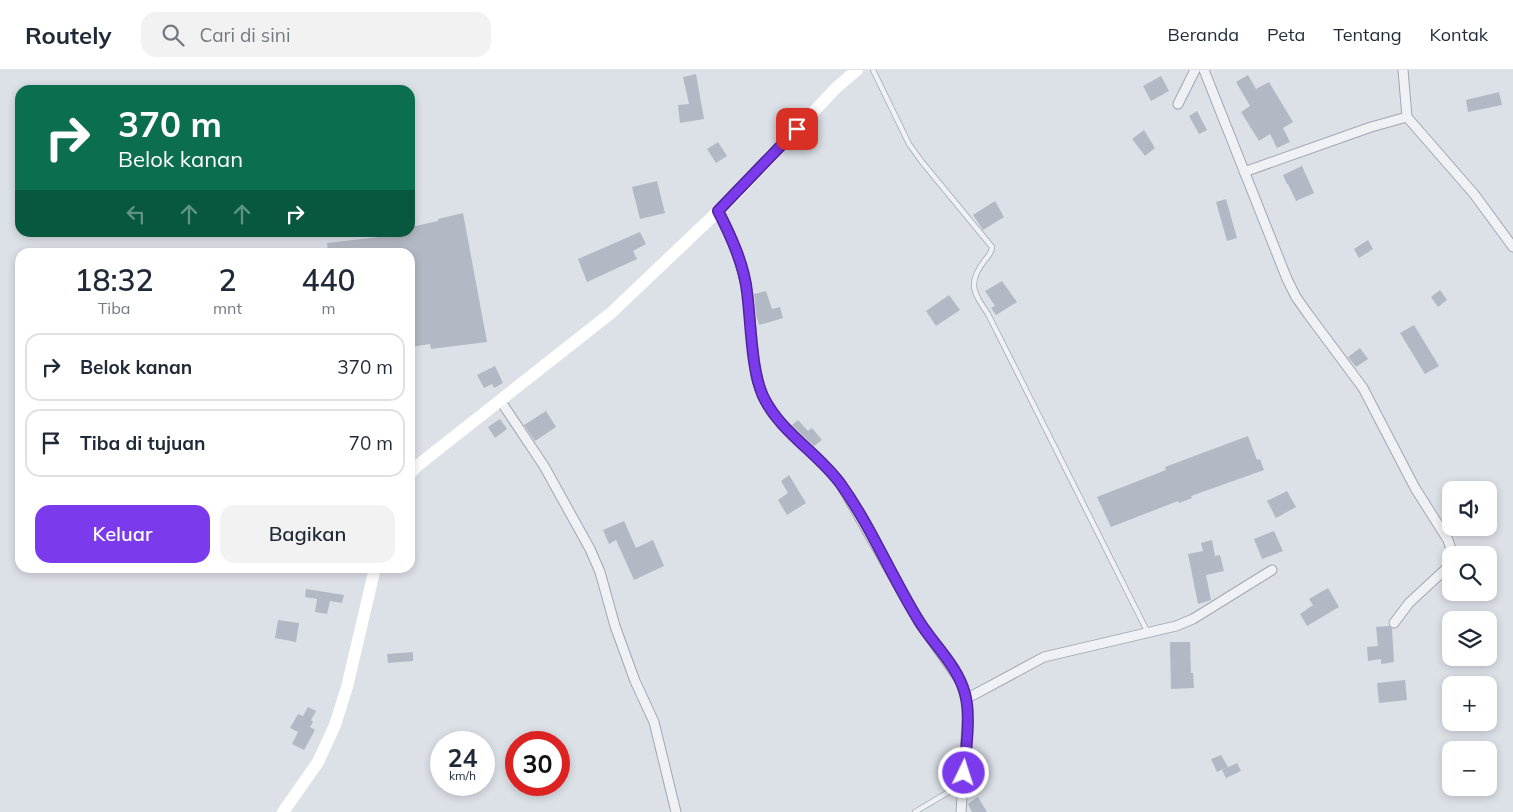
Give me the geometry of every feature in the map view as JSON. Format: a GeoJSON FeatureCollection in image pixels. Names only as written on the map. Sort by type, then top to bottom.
{"type":"FeatureCollection","features":[{"type":"Feature","properties":{"kind":"street"},"geometry":{"type":"LineString","coordinates":[[415,468],[611,314],[718,211],[836,88],[857,70]]}},
{"type":"Feature","properties":{"kind":"street"},"geometry":{"type":"LineString","coordinates":[[1178,104],[1195,70]]}},
{"type":"Feature","properties":{"kind":"street"},"geometry":{"type":"LineString","coordinates":[[1204,70],[1287,279],[1296,297],[1363,388],[1415,488],[1450,546]]}},
{"type":"Feature","properties":{"kind":"street"},"geometry":{"type":"LineString","coordinates":[[1403,70],[1407,117],[1474,194],[1513,248]]}},
{"type":"Feature","properties":{"kind":"street"},"geometry":{"type":"LineString","coordinates":[[1244,172],[1407,117]]}},
{"type":"Feature","properties":{"kind":"street"},"geometry":{"type":"LineString","coordinates":[[718,211],[732,238],[744,276],[756,377],[770,410],[822,462],[840,483],[919,622],[961,682],[968,708],[961,812]]}},
{"type":"Feature","properties":{"kind":"street"},"geometry":{"type":"LineString","coordinates":[[500,400],[544,466],[590,549],[600,572],[615,626],[632,672],[654,722],[676,812]]}},
{"type":"Feature","properties":{"kind":"street"},"geometry":{"type":"LineString","coordinates":[[966,699],[1044,656],[1148,633],[1176,626],[1193,619],[1272,570]]}},
{"type":"Feature","properties":{"kind":"street"},"geometry":{"type":"LineString","coordinates":[[283,812],[318,762],[336,725],[374,573]]}},
{"type":"Feature","properties":{"kind":"street"},"geometry":{"type":"LineString","coordinates":[[1394,623],[1410,603],[1442,573]]}},
{"type":"Feature","properties":{"kind":"lane"},"geometry":{"type":"LineString","coordinates":[[873,70],[909,144],[992,247],[992,252],[978,269],[975,276],[973,288],[976,296],[988,314],[1148,633]]}},
{"type":"Feature","properties":{"kind":"lane"},"geometry":{"type":"LineString","coordinates":[[916,812],[963,783]]}},
{"type":"Feature","properties":{"kind":"building"},"geometry":{"type":"Polygon","coordinates":[[[696,74],[704,119],[680,123],[678,105],[689,104],[683,77],[696,74]]]}},
{"type":"Feature","properties":{"kind":"building"},"geometry":{"type":"Polygon","coordinates":[[[1248,75],[1256,89],[1269,82],[1293,122],[1283,128],[1290,142],[1277,148],[1270,134],[1259,141],[1241,112],[1250,106],[1236,82],[1248,75]]]}},
{"type":"Feature","properties":{"kind":"building"},"geometry":{"type":"Polygon","coordinates":[[[1161,76],[1169,91],[1151,101],[1143,86],[1161,76]]]}},
{"type":"Feature","properties":{"kind":"building"},"geometry":{"type":"Polygon","coordinates":[[[1499,92],[1502,105],[1468,112],[1466,100],[1499,92]]]}},
{"type":"Feature","properties":{"kind":"building"},"geometry":{"type":"Polygon","coordinates":[[[1197,111],[1207,130],[1199,134],[1189,116],[1197,111]]]}},
{"type":"Feature","properties":{"kind":"building"},"geometry":{"type":"Polygon","coordinates":[[[1144,130],[1155,148],[1145,156],[1132,139],[1144,130]]]}},
{"type":"Feature","properties":{"kind":"building"},"geometry":{"type":"Polygon","coordinates":[[[718,142],[727,156],[716,163],[707,149],[718,142]]]}},
{"type":"Feature","properties":{"kind":"building"},"geometry":{"type":"Polygon","coordinates":[[[1302,166],[1314,193],[1296,201],[1283,175],[1302,166]]]}},
{"type":"Feature","properties":{"kind":"building"},"geometry":{"type":"Polygon","coordinates":[[[657,181],[665,213],[640,219],[632,187],[657,181]]]}},
{"type":"Feature","properties":{"kind":"building"},"geometry":{"type":"Polygon","coordinates":[[[1226,199],[1237,238],[1227,241],[1216,202],[1226,199]]]}},
{"type":"Feature","properties":{"kind":"building"},"geometry":{"type":"Polygon","coordinates":[[[995,201],[1004,217],[983,230],[973,215],[995,201]]]}},
{"type":"Feature","properties":{"kind":"building"},"geometry":{"type":"Polygon","coordinates":[[[463,213],[487,342],[431,349],[430,344],[415,346],[415,248],[328,248],[327,243],[380,237],[415,237],[415,226],[438,221],[438,219],[463,213]]]}},
{"type":"Feature","properties":{"kind":"building"},"geometry":{"type":"Polygon","coordinates":[[[640,232],[646,244],[633,251],[637,259],[587,282],[578,259],[640,232]]]}},
{"type":"Feature","properties":{"kind":"building"},"geometry":{"type":"Polygon","coordinates":[[[1368,240],[1373,249],[1359,258],[1354,249],[1368,240]]]}},
{"type":"Feature","properties":{"kind":"building"},"geometry":{"type":"Polygon","coordinates":[[[1002,281],[1017,302],[996,315],[991,308],[995,306],[985,291],[1002,281]]]}},
{"type":"Feature","properties":{"kind":"building"},"geometry":{"type":"Polygon","coordinates":[[[1440,290],[1447,300],[1438,307],[1431,297],[1440,290]]]}},
{"type":"Feature","properties":{"kind":"building"},"geometry":{"type":"Polygon","coordinates":[[[766,291],[772,309],[780,307],[783,318],[759,325],[754,294],[766,291]]]}},
{"type":"Feature","properties":{"kind":"building"},"geometry":{"type":"Polygon","coordinates":[[[949,295],[960,310],[936,326],[926,311],[949,295]]]}},
{"type":"Feature","properties":{"kind":"building"},"geometry":{"type":"Polygon","coordinates":[[[1414,325],[1439,366],[1425,374],[1400,333],[1414,325]]]}},
{"type":"Feature","properties":{"kind":"building"},"geometry":{"type":"Polygon","coordinates":[[[1360,348],[1368,359],[1356,367],[1348,357],[1360,348]]]}},
{"type":"Feature","properties":{"kind":"building"},"geometry":{"type":"Polygon","coordinates":[[[495,366],[503,383],[494,388],[492,384],[484,388],[477,375],[495,366]]]}},
{"type":"Feature","properties":{"kind":"building"},"geometry":{"type":"Polygon","coordinates":[[[546,411],[556,427],[535,441],[524,425],[546,411]]]}},
{"type":"Feature","properties":{"kind":"building"},"geometry":{"type":"Polygon","coordinates":[[[500,419],[507,429],[495,438],[488,427],[500,419]]]}},
{"type":"Feature","properties":{"kind":"building"},"geometry":{"type":"Polygon","coordinates":[[[798,420],[808,431],[812,428],[822,440],[814,446],[792,425],[798,420]]]}},
{"type":"Feature","properties":{"kind":"building"},"geometry":{"type":"Polygon","coordinates":[[[1248,436],[1257,460],[1260,459],[1264,470],[1111,527],[1097,497],[1166,470],[1165,467],[1248,436]]]}},
{"type":"Feature","properties":{"kind":"building"},"geometry":{"type":"Polygon","coordinates":[[[789,475],[806,503],[787,515],[778,500],[788,493],[781,481],[789,475]]]}},
{"type":"Feature","properties":{"kind":"building"},"geometry":{"type":"Polygon","coordinates":[[[1287,491],[1296,507],[1276,518],[1267,501],[1287,491]]]}},
{"type":"Feature","properties":{"kind":"building"},"geometry":{"type":"Polygon","coordinates":[[[624,521],[636,548],[653,540],[664,566],[634,580],[616,540],[609,544],[603,530],[624,521]]]}},
{"type":"Feature","properties":{"kind":"building"},"geometry":{"type":"Polygon","coordinates":[[[1274,531],[1283,551],[1262,559],[1254,539],[1274,531]]]}},
{"type":"Feature","properties":{"kind":"building"},"geometry":{"type":"Polygon","coordinates":[[[1212,540],[1215,556],[1220,555],[1224,571],[1206,575],[1211,600],[1198,604],[1188,554],[1203,551],[1201,543],[1212,540]]]}},
{"type":"Feature","properties":{"kind":"building"},"geometry":{"type":"Polygon","coordinates":[[[1328,588],[1339,607],[1307,626],[1300,614],[1313,605],[1309,599],[1328,588]]]}},
{"type":"Feature","properties":{"kind":"building"},"geometry":{"type":"Polygon","coordinates":[[[306,589],[344,595],[342,603],[330,601],[327,614],[315,612],[317,599],[305,597],[306,589]]]}},
{"type":"Feature","properties":{"kind":"building"},"geometry":{"type":"Polygon","coordinates":[[[278,620],[299,623],[296,642],[275,638],[278,620]]]}},
{"type":"Feature","properties":{"kind":"building"},"geometry":{"type":"Polygon","coordinates":[[[1389,626],[1392,629],[1394,662],[1381,664],[1381,659],[1368,661],[1367,647],[1378,646],[1376,627],[1389,626]]]}},
{"type":"Feature","properties":{"kind":"building"},"geometry":{"type":"Polygon","coordinates":[[[1170,642],[1190,642],[1191,673],[1193,673],[1194,688],[1171,689],[1170,642]]]}},
{"type":"Feature","properties":{"kind":"building"},"geometry":{"type":"Polygon","coordinates":[[[413,652],[413,661],[388,663],[387,654],[413,652]]]}},
{"type":"Feature","properties":{"kind":"building"},"geometry":{"type":"Polygon","coordinates":[[[1405,680],[1407,700],[1379,703],[1377,683],[1405,680]]]}},
{"type":"Feature","properties":{"kind":"building"},"geometry":{"type":"Polygon","coordinates":[[[308,707],[316,711],[311,720],[313,722],[310,727],[315,730],[304,750],[292,744],[298,732],[290,728],[298,714],[303,716],[308,707]]]}},
{"type":"Feature","properties":{"kind":"building"},"geometry":{"type":"Polygon","coordinates":[[[1221,755],[1228,767],[1217,772],[1211,759],[1221,755]]]}},
{"type":"Feature","properties":{"kind":"building"},"geometry":{"type":"Polygon","coordinates":[[[1237,763],[1241,771],[1226,778],[1222,770],[1237,763]]]}},
{"type":"Feature","properties":{"kind":"building"},"geometry":{"type":"Polygon","coordinates":[[[978,797],[987,812],[972,812],[968,804],[978,797]]]}},
{"type":"Feature","properties":{"kind":"route"},"geometry":{"type":"LineString","coordinates":[[797,129],[718,211],[732,238],[744,276],[756,377],[770,410],[822,462],[840,483],[919,622],[961,682],[968,708],[964,773]]}}]}
